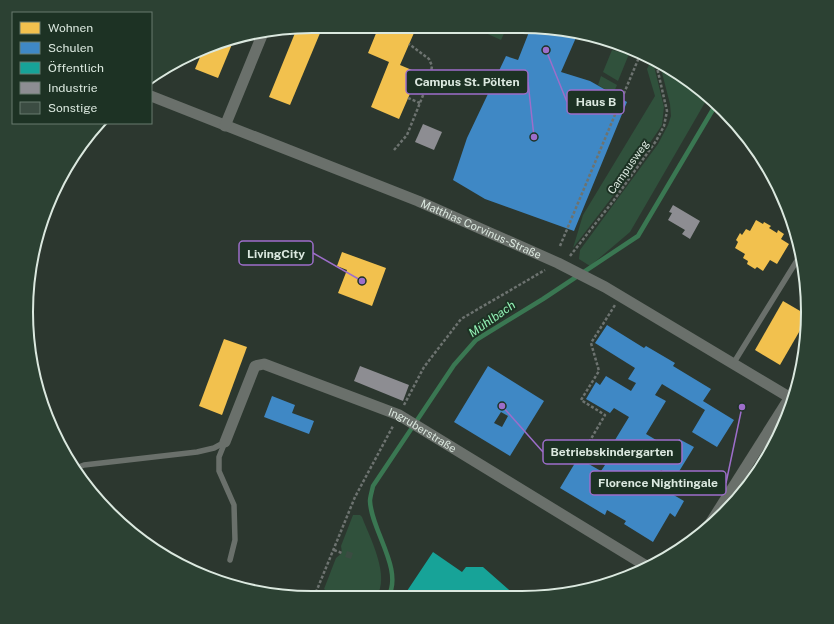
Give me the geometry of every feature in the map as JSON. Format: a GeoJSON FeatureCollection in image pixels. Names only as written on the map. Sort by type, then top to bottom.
{"type":"FeatureCollection","features":[{"type":"Feature","properties":{"kind":"street"},"geometry":{"type":"LineString","coordinates":[[225,126],[261,38]]}},
{"type":"Feature","properties":{"kind":"street","name":"Matthias Corvinus-Straße"},"geometry":{"type":"LineString","coordinates":[[152,96],[418,201],[558,263],[605,287],[787,397]]}},
{"type":"Feature","properties":{"kind":"street","name":"Ingruberstraße"},"geometry":{"type":"LineString","coordinates":[[225,442],[255,366],[264,364],[405,418],[642,563]]}},
{"type":"Feature","properties":{"kind":"street"},"geometry":{"type":"LineString","coordinates":[[721,507],[782,412]]}},
{"type":"Feature","properties":{"kind":"lane"},"geometry":{"type":"LineString","coordinates":[[733,365],[797,261]]}},
{"type":"Feature","properties":{"kind":"lane"},"geometry":{"type":"LineString","coordinates":[[80,467],[197,452],[214,448],[225,442]]}},
{"type":"Feature","properties":{"kind":"lane"},"geometry":{"type":"LineString","coordinates":[[225,442],[219,457],[219,471],[234,505],[236,540],[230,560]]}},
{"type":"Feature","properties":{"kind":"path"},"geometry":{"type":"LineString","coordinates":[[394,150],[407,135],[430,78],[432,66],[429,59],[409,44]]}},
{"type":"Feature","properties":{"kind":"path"},"geometry":{"type":"LineString","coordinates":[[560,246],[639,59]]}},
{"type":"Feature","properties":{"kind":"path","name":"Campusweg"},"geometry":{"type":"LineString","coordinates":[[558,263],[575,252],[642,162],[664,126],[667,111],[657,68]]}},
{"type":"Feature","properties":{"kind":"path"},"geometry":{"type":"LineString","coordinates":[[408,98],[420,102]]}},
{"type":"Feature","properties":{"kind":"path"},"geometry":{"type":"LineString","coordinates":[[576,449],[588,444],[605,415],[581,400],[599,371],[591,343],[620,296]]}},
{"type":"Feature","properties":{"kind":"path"},"geometry":{"type":"LineString","coordinates":[[334,550],[342,553]]}},
{"type":"Feature","properties":{"kind":"green space"},"geometry":{"type":"Polygon","coordinates":[[[486,33],[504,33],[501,40],[486,33]]]}},
{"type":"Feature","properties":{"kind":"green space"},"geometry":{"type":"Polygon","coordinates":[[[612,50],[629,54],[618,81],[603,72],[612,50]]]}},
{"type":"Feature","properties":{"kind":"green space"},"geometry":{"type":"Polygon","coordinates":[[[649,64],[654,66],[664,107],[662,125],[623,183],[573,248],[583,215],[655,96],[647,69],[649,64]]]}},
{"type":"Feature","properties":{"kind":"green space"},"geometry":{"type":"Polygon","coordinates":[[[661,70],[705,102],[630,232],[590,266],[579,259],[580,250],[658,144],[671,116],[670,104],[661,70]]]}},
{"type":"Feature","properties":{"kind":"green space"},"geometry":{"type":"Polygon","coordinates":[[[601,76],[617,85],[613,94],[598,85],[601,76]]]}},
{"type":"Feature","properties":{"kind":"green space"},"geometry":{"type":"Polygon","coordinates":[[[353,515],[360,515],[378,557],[381,579],[379,591],[327,591],[324,589],[336,558],[342,553],[341,546],[353,515]]]}},
{"type":"Feature","properties":{"kind":"building: Wohnen"},"geometry":{"type":"Polygon","coordinates":[[[320,33],[290,105],[269,97],[295,34],[320,33]]]}},
{"type":"Feature","properties":{"kind":"building: Wohnen"},"geometry":{"type":"Polygon","coordinates":[[[376,33],[414,33],[400,65],[419,73],[399,119],[371,107],[389,62],[368,53],[376,33]]]}},
{"type":"Feature","properties":{"kind":"building: Wohnen"},"geometry":{"type":"Polygon","coordinates":[[[232,45],[218,78],[195,69],[200,56],[232,45]]]}},
{"type":"Feature","properties":{"kind":"building: Wohnen"},"geometry":{"type":"Polygon","coordinates":[[[756,220],[771,226],[769,228],[777,233],[778,230],[784,234],[781,239],[789,244],[777,264],[770,260],[763,271],[757,267],[755,269],[747,264],[748,261],[743,258],[745,254],[735,248],[738,242],[736,240],[740,233],[742,235],[746,229],[750,231],[756,220]]]}},
{"type":"Feature","properties":{"kind":"building: Wohnen"},"geometry":{"type":"Polygon","coordinates":[[[342,252],[386,268],[372,306],[338,293],[347,270],[337,266],[342,252]]]}},
{"type":"Feature","properties":{"kind":"building: Wohnen"},"geometry":{"type":"Polygon","coordinates":[[[783,301],[801,311],[800,330],[780,365],[755,350],[783,301]]]}},
{"type":"Feature","properties":{"kind":"building: Wohnen"},"geometry":{"type":"Polygon","coordinates":[[[224,339],[247,347],[222,415],[199,406],[224,339]]]}},
{"type":"Feature","properties":{"kind":"building: Schulen"},"geometry":{"type":"Polygon","coordinates":[[[528,33],[558,35],[576,38],[561,72],[590,81],[627,102],[574,231],[485,199],[453,180],[467,138],[506,56],[518,60],[528,33]]]}},
{"type":"Feature","properties":{"kind":"building: Schulen"},"geometry":{"type":"Polygon","coordinates":[[[607,325],[644,348],[646,346],[675,363],[673,366],[711,389],[703,401],[734,420],[717,447],[692,432],[705,410],[662,384],[655,395],[666,401],[646,434],[673,450],[679,439],[694,447],[675,478],[661,470],[653,483],[684,501],[675,517],[670,513],[653,542],[624,524],[626,521],[607,510],[605,515],[560,488],[578,458],[601,471],[605,465],[601,463],[629,417],[614,408],[610,413],[586,399],[596,382],[600,385],[606,376],[631,391],[636,383],[628,379],[635,368],[595,343],[607,325]]]}},
{"type":"Feature","properties":{"kind":"building: Schulen"},"geometry":{"type":"Polygon","coordinates":[[[488,366],[544,401],[510,456],[454,422],[488,366]],[[501,412],[494,423],[502,427],[508,416],[501,412]]]}},
{"type":"Feature","properties":{"kind":"building: Schulen"},"geometry":{"type":"Polygon","coordinates":[[[272,396],[295,405],[292,413],[314,421],[309,434],[264,417],[272,396]]]}},
{"type":"Feature","properties":{"kind":"building: Öffentlich"},"geometry":{"type":"Polygon","coordinates":[[[433,552],[462,572],[466,567],[483,567],[510,591],[407,591],[433,552]]]}},
{"type":"Feature","properties":{"kind":"building: Industrie"},"geometry":{"type":"Polygon","coordinates":[[[423,124],[442,132],[434,150],[415,142],[423,124]]]}},
{"type":"Feature","properties":{"kind":"building: Industrie"},"geometry":{"type":"Polygon","coordinates":[[[673,205],[700,221],[690,239],[682,234],[685,230],[668,220],[672,213],[669,212],[673,205]]]}},
{"type":"Feature","properties":{"kind":"building: Industrie"},"geometry":{"type":"Polygon","coordinates":[[[360,366],[409,385],[403,401],[354,381],[360,366]]]}},
{"type":"Feature","properties":{"kind":"building: Sonstige"},"geometry":{"type":"Polygon","coordinates":[[[347,551],[353,553],[351,559],[345,557],[347,551]]]}},
{"type":"Feature","properties":{"kind":"waterway","name":"Mühlbach"},"geometry":{"type":"LineString","coordinates":[[390,591],[392,586],[392,575],[390,562],[375,524],[370,501],[373,486],[454,365],[476,340],[543,299],[638,236],[713,109]]}},
{"type":"Feature","properties":{"kind":"place","name":"Haus B"},"geometry":{"type":"Point","coordinates":[546,50]}},
{"type":"Feature","properties":{"kind":"place","name":"Campus St. Pölten"},"geometry":{"type":"Point","coordinates":[534,137]}},
{"type":"Feature","properties":{"kind":"place","name":"LivingCity"},"geometry":{"type":"Point","coordinates":[362,281]}},
{"type":"Feature","properties":{"kind":"place","name":"Betriebskindergarten"},"geometry":{"type":"Point","coordinates":[502,406]}},
{"type":"Feature","properties":{"kind":"place","name":"Florence Nightingale"},"geometry":{"type":"Point","coordinates":[742,407]}}]}
